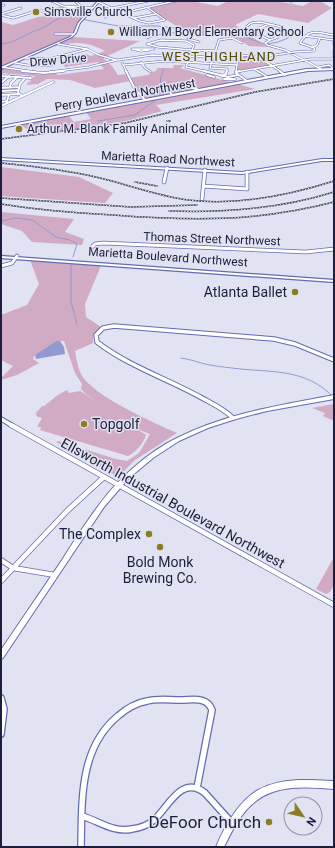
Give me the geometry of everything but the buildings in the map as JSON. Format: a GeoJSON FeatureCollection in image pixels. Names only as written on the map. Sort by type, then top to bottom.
{"type":"FeatureCollection","features":[{"type":"Feature","properties":{"kind":"main road"},"geometry":{"type":"LineString","coordinates":[[1,256],[334,280]]}},
{"type":"Feature","properties":{"kind":"street"},"geometry":{"type":"LineString","coordinates":[[52,1],[59,5],[92,8]]}},
{"type":"Feature","properties":{"kind":"street"},"geometry":{"type":"LineString","coordinates":[[75,1],[82,8]]}},
{"type":"Feature","properties":{"kind":"street"},"geometry":{"type":"LineString","coordinates":[[104,17],[112,8],[148,1]]}},
{"type":"Feature","properties":{"kind":"street"},"geometry":{"type":"LineString","coordinates":[[122,13],[168,4],[175,1]]}},
{"type":"Feature","properties":{"kind":"street"},"geometry":{"type":"LineString","coordinates":[[1,67],[15,63],[36,51],[58,44],[74,34],[78,24],[99,2],[133,18],[149,23],[165,20],[148,8]]}},
{"type":"Feature","properties":{"kind":"street"},"geometry":{"type":"LineString","coordinates":[[36,12],[44,7]]}},
{"type":"Feature","properties":{"kind":"street"},"geometry":{"type":"LineString","coordinates":[[1,15],[13,18],[36,12],[75,7]]}},
{"type":"Feature","properties":{"kind":"street"},"geometry":{"type":"LineString","coordinates":[[1,15],[20,8]]}},
{"type":"Feature","properties":{"kind":"street"},"geometry":{"type":"LineString","coordinates":[[133,18],[156,14]]}},
{"type":"Feature","properties":{"kind":"street"},"geometry":{"type":"LineString","coordinates":[[270,40],[244,28],[253,23],[269,24],[283,28],[280,36],[270,40],[266,41],[265,43],[267,45],[284,49],[319,68]]}},
{"type":"Feature","properties":{"kind":"street"},"geometry":{"type":"LineString","coordinates":[[253,31],[269,24]]}},
{"type":"Feature","properties":{"kind":"street"},"geometry":{"type":"LineString","coordinates":[[313,47],[300,43],[306,34],[312,32],[334,35]]}},
{"type":"Feature","properties":{"kind":"street"},"geometry":{"type":"LineString","coordinates":[[54,34],[74,34]]}},
{"type":"Feature","properties":{"kind":"street"},"geometry":{"type":"LineString","coordinates":[[304,36],[334,41],[334,45]]}},
{"type":"Feature","properties":{"kind":"street"},"geometry":{"type":"LineString","coordinates":[[207,73],[211,66],[218,41],[232,38],[242,44]]}},
{"type":"Feature","properties":{"kind":"street"},"geometry":{"type":"LineString","coordinates":[[257,58],[310,52],[315,50],[313,47],[317,45],[319,39]]}},
{"type":"Feature","properties":{"kind":"street"},"geometry":{"type":"LineString","coordinates":[[199,42],[160,40],[150,41],[147,44],[150,47],[156,48],[216,51]]}},
{"type":"Feature","properties":{"kind":"street"},"geometry":{"type":"LineString","coordinates":[[179,40],[192,43],[194,45],[186,67],[214,75]]}},
{"type":"Feature","properties":{"kind":"street"},"geometry":{"type":"LineString","coordinates":[[58,44],[89,49],[99,55],[117,60],[124,66],[135,89],[145,100]]}},
{"type":"Feature","properties":{"kind":"street"},"geometry":{"type":"LineString","coordinates":[[144,50],[156,48]]}},
{"type":"Feature","properties":{"kind":"street"},"geometry":{"type":"LineString","coordinates":[[25,58],[48,59],[89,49]]}},
{"type":"Feature","properties":{"kind":"street"},"geometry":{"type":"LineString","coordinates":[[228,77],[254,69],[305,60],[334,58],[334,50]]}},
{"type":"Feature","properties":{"kind":"street"},"geometry":{"type":"LineString","coordinates":[[166,55],[171,63]]}},
{"type":"Feature","properties":{"kind":"street","name":"Drew Drive"},"geometry":{"type":"LineString","coordinates":[[1,67],[17,72],[58,72],[135,57],[166,55],[238,58],[245,55],[257,58]]}},
{"type":"Feature","properties":{"kind":"street"},"geometry":{"type":"LineString","coordinates":[[135,57],[146,70],[151,72]]}},
{"type":"Feature","properties":{"kind":"street"},"geometry":{"type":"LineString","coordinates":[[237,73],[238,58]]}},
{"type":"Feature","properties":{"kind":"street"},"geometry":{"type":"LineString","coordinates":[[257,58],[285,74]]}},
{"type":"Feature","properties":{"kind":"street"},"geometry":{"type":"LineString","coordinates":[[48,59],[58,72]]}},
{"type":"Feature","properties":{"kind":"street"},"geometry":{"type":"LineString","coordinates":[[15,63],[31,66],[52,65]]}},
{"type":"Feature","properties":{"kind":"street"},"geometry":{"type":"LineString","coordinates":[[124,66],[171,63],[237,66]]}},
{"type":"Feature","properties":{"kind":"street"},"geometry":{"type":"LineString","coordinates":[[211,66],[227,70],[226,74],[222,76]]}},
{"type":"Feature","properties":{"kind":"street","name":"Perry Boulevard Northwest"},"geometry":{"type":"LineString","coordinates":[[250,81],[319,68],[334,69]]}},
{"type":"Feature","properties":{"kind":"street"},"geometry":{"type":"LineString","coordinates":[[254,69],[267,77]]}},
{"type":"Feature","properties":{"kind":"street"},"geometry":{"type":"LineString","coordinates":[[195,72],[199,70]]}},
{"type":"Feature","properties":{"kind":"street"},"geometry":{"type":"LineString","coordinates":[[207,73],[211,76],[222,76],[233,79],[224,79]]}},
{"type":"Feature","properties":{"kind":"street"},"geometry":{"type":"LineString","coordinates":[[237,73],[250,81]]}},
{"type":"Feature","properties":{"kind":"street","name":"Perry Boulevard Northwest"},"geometry":{"type":"LineString","coordinates":[[1,126],[285,74]]}},
{"type":"Feature","properties":{"kind":"street"},"geometry":{"type":"LineString","coordinates":[[1,77],[31,78]]}},
{"type":"Feature","properties":{"kind":"street"},"geometry":{"type":"LineString","coordinates":[[2,82],[8,77]]}},
{"type":"Feature","properties":{"kind":"street"},"geometry":{"type":"LineString","coordinates":[[10,87],[11,83],[17,77]]}},
{"type":"Feature","properties":{"kind":"street"},"geometry":{"type":"LineString","coordinates":[[18,94],[19,87],[25,78]]}},
{"type":"Feature","properties":{"kind":"street"},"geometry":{"type":"LineString","coordinates":[[49,81],[58,83]]}},
{"type":"Feature","properties":{"kind":"street"},"geometry":{"type":"LineString","coordinates":[[1,106],[53,82]]}},
{"type":"Feature","properties":{"kind":"street"},"geometry":{"type":"LineString","coordinates":[[1,88],[19,87]]}},
{"type":"Feature","properties":{"kind":"street"},"geometry":{"type":"LineString","coordinates":[[172,95],[168,89],[172,87],[194,88],[199,90]]}},
{"type":"Feature","properties":{"kind":"street"},"geometry":{"type":"LineString","coordinates":[[1,91],[18,90]]}},
{"type":"Feature","properties":{"kind":"street"},"geometry":{"type":"LineString","coordinates":[[8,94],[8,102]]}},
{"type":"Feature","properties":{"kind":"street"},"geometry":{"type":"LineString","coordinates":[[1,95],[18,94],[23,96]]}},
{"type":"Feature","properties":{"kind":"street"},"geometry":{"type":"LineString","coordinates":[[1,102],[8,102]]}},
{"type":"Feature","properties":{"kind":"street","name":"Marietta Road Northwest"},"geometry":{"type":"LineString","coordinates":[[1,159],[247,172],[322,160],[334,160]]}},
{"type":"Feature","properties":{"kind":"street"},"geometry":{"type":"LineString","coordinates":[[164,182],[167,168]]}},
{"type":"Feature","properties":{"kind":"street"},"geometry":{"type":"LineString","coordinates":[[202,199],[205,170]]}},
{"type":"Feature","properties":{"kind":"street"},"geometry":{"type":"LineString","coordinates":[[203,186],[247,188],[247,172]]}},
{"type":"Feature","properties":{"kind":"street","name":"Thomas Street Northwest"},"geometry":{"type":"LineString","coordinates":[[91,248],[95,244],[103,243],[306,252],[334,249]]}},
{"type":"Feature","properties":{"kind":"street"},"geometry":{"type":"LineString","coordinates":[[1,266],[12,263],[17,257]]}},
{"type":"Feature","properties":{"kind":"street"},"geometry":{"type":"LineString","coordinates":[[233,418],[228,413],[194,394],[111,354],[97,342],[96,335],[103,328],[114,326],[274,339],[294,344],[334,360]]}},
{"type":"Feature","properties":{"kind":"street"},"geometry":{"type":"LineString","coordinates":[[1,656],[102,505],[118,485],[144,461],[170,443],[200,428],[233,418],[332,398]]}},
{"type":"Feature","properties":{"kind":"street","name":"Ellsworth Industrial Boulevard Northwest"},"geometry":{"type":"LineString","coordinates":[[1,419],[334,606]]}},
{"type":"Feature","properties":{"kind":"street"},"geometry":{"type":"LineString","coordinates":[[1,581],[67,511],[104,477]]}},
{"type":"Feature","properties":{"kind":"street"},"geometry":{"type":"LineString","coordinates":[[1,560],[13,568],[55,575]]}},
{"type":"Feature","properties":{"kind":"street"},"geometry":{"type":"LineString","coordinates":[[1,698],[4,709],[1,734]]}},
{"type":"Feature","properties":{"kind":"street"},"geometry":{"type":"LineString","coordinates":[[81,847],[83,788],[91,753],[98,738],[108,725],[127,709],[149,700],[194,699],[207,701],[212,705],[197,788]]}},
{"type":"Feature","properties":{"kind":"street"},"geometry":{"type":"LineString","coordinates":[[220,847],[232,824],[250,801],[263,792],[291,784],[315,783],[334,785]]}},
{"type":"Feature","properties":{"kind":"street"},"geometry":{"type":"LineString","coordinates":[[82,816],[88,817],[114,829],[124,831],[134,829],[147,825],[154,820],[178,791],[197,788],[206,794],[221,814],[232,824]]}},
{"type":"Feature","properties":{"kind":"shaded area"},"geometry":{"type":"Polygon","coordinates":[[[175,1],[191,1],[218,6],[228,1],[276,1],[303,6],[312,1],[320,1],[332,8],[308,23],[258,14],[235,25],[267,47],[249,46],[238,39],[188,33],[147,8],[175,1]]]}},
{"type":"Feature","properties":{"kind":"shaded area"},"geometry":{"type":"Polygon","coordinates":[[[65,14],[83,18],[72,37],[140,41],[103,58],[112,66],[118,75],[126,74],[129,78],[148,75],[157,70],[157,68],[173,68],[174,65],[183,65],[184,66],[180,68],[255,89],[156,105],[162,111],[126,121],[35,134],[17,123],[67,114],[74,122],[91,119],[85,111],[145,100],[130,81],[95,88],[70,80],[47,79],[38,84],[26,85],[35,76],[1,73],[1,68],[26,72],[56,72],[57,75],[104,69],[98,62],[65,67],[60,61],[86,54],[91,56],[105,51],[92,45],[78,43],[65,44],[39,51],[1,67],[1,22],[13,25],[38,17],[65,14]]]}},
{"type":"Feature","properties":{"kind":"shaded area"},"geometry":{"type":"Polygon","coordinates":[[[244,56],[253,56],[270,66],[237,72],[240,58],[244,56]]]}},
{"type":"Feature","properties":{"kind":"shaded area"},"geometry":{"type":"Polygon","coordinates":[[[1,167],[79,177],[113,193],[105,203],[1,196],[1,167]]]}},
{"type":"Feature","properties":{"kind":"shaded area"},"geometry":{"type":"Polygon","coordinates":[[[1,212],[74,219],[65,232],[84,239],[82,245],[32,242],[22,231],[1,224],[1,212]]]}},
{"type":"Feature","properties":{"kind":"shaded area"},"geometry":{"type":"Polygon","coordinates":[[[30,260],[102,263],[85,304],[86,317],[101,327],[93,336],[93,343],[75,351],[81,374],[93,388],[115,403],[177,433],[135,460],[118,477],[56,442],[58,441],[127,461],[139,453],[150,434],[142,431],[117,415],[146,435],[139,447],[128,456],[40,430],[41,427],[37,427],[42,418],[36,416],[37,414],[35,414],[42,406],[67,390],[69,393],[80,391],[98,402],[81,389],[82,384],[75,373],[64,341],[56,341],[34,356],[33,359],[39,363],[17,375],[1,380],[1,378],[13,366],[1,360],[1,315],[27,305],[39,284],[30,260]]]}},
{"type":"Feature","properties":{"kind":"shaded area"},"geometry":{"type":"Polygon","coordinates":[[[334,404],[334,421],[323,416],[325,413],[312,408],[334,404]]]}},
{"type":"Feature","properties":{"kind":"shaded area"},"geometry":{"type":"Polygon","coordinates":[[[334,557],[334,585],[330,592],[326,594],[316,589],[334,557]]]}},
{"type":"Feature","properties":{"kind":"water"},"geometry":{"type":"Polygon","coordinates":[[[56,341],[60,341],[64,347],[65,354],[36,359],[35,355],[56,341]]]}},
{"type":"Feature","properties":{"kind":"waterway"},"geometry":{"type":"LineString","coordinates":[[1,44],[9,43],[41,29],[66,15],[77,13],[83,14],[79,16],[81,19],[118,26],[157,26],[183,29],[201,35],[237,34],[264,44]]}},
{"type":"Feature","properties":{"kind":"waterway"},"geometry":{"type":"LineString","coordinates":[[147,39],[155,35],[188,31]]}},
{"type":"Feature","properties":{"kind":"waterway"},"geometry":{"type":"LineString","coordinates":[[267,44],[288,38],[289,35]]}},
{"type":"Feature","properties":{"kind":"waterway"},"geometry":{"type":"LineString","coordinates":[[159,96],[161,76],[164,69]]}},
{"type":"Feature","properties":{"kind":"waterway"},"geometry":{"type":"LineString","coordinates":[[98,121],[135,115],[157,99]]}},
{"type":"Feature","properties":{"kind":"waterway"},"geometry":{"type":"LineString","coordinates":[[1,221],[16,218],[32,220],[56,237],[70,240],[77,244],[73,257]]}},
{"type":"Feature","properties":{"kind":"waterway"},"geometry":{"type":"LineString","coordinates":[[71,265],[71,302],[77,324]]}},
{"type":"Feature","properties":{"kind":"waterway"},"geometry":{"type":"LineString","coordinates":[[181,358],[215,366],[286,373],[299,376],[323,388],[334,398]]}},
{"type":"Feature","properties":{"kind":"railway"},"geometry":{"type":"LineString","coordinates":[[1,139],[125,123],[255,92],[334,79]]}},
{"type":"Feature","properties":{"kind":"railway"},"geometry":{"type":"LineString","coordinates":[[1,163],[75,173],[100,178],[166,196],[207,202],[244,201],[280,195],[334,181]]}},
{"type":"Feature","properties":{"kind":"railway"},"geometry":{"type":"LineString","coordinates":[[135,182],[157,186]]}},
{"type":"Feature","properties":{"kind":"railway"},"geometry":{"type":"LineString","coordinates":[[169,211],[252,209],[314,198],[334,192]]}},
{"type":"Feature","properties":{"kind":"railway"},"geometry":{"type":"LineString","coordinates":[[1,198],[131,207],[197,205]]}},
{"type":"Feature","properties":{"kind":"railway"},"geometry":{"type":"LineString","coordinates":[[1,204],[71,212],[197,219],[278,213],[306,209],[334,202]]}},
{"type":"Feature","properties":{"kind":"place","name":"Simsville Church"},"geometry":{"type":"Point","coordinates":[36,12]}},
{"type":"Feature","properties":{"kind":"place","name":"William M Boyd Elementary School"},"geometry":{"type":"Point","coordinates":[111,32]}},
{"type":"Feature","properties":{"kind":"place","name":"Arthur M. Blank Family Animal Center"},"geometry":{"type":"Point","coordinates":[19,129]}},
{"type":"Feature","properties":{"kind":"place","name":"Atlanta Ballet"},"geometry":{"type":"Point","coordinates":[295,292]}},
{"type":"Feature","properties":{"kind":"place","name":"Topgolf"},"geometry":{"type":"Point","coordinates":[84,424]}},
{"type":"Feature","properties":{"kind":"place","name":"The Complex"},"geometry":{"type":"Point","coordinates":[149,534]}},
{"type":"Feature","properties":{"kind":"place","name":"Bold Monk Brewing Co."},"geometry":{"type":"Point","coordinates":[160,547]}},
{"type":"Feature","properties":{"kind":"place","name":"DeFoor Church"},"geometry":{"type":"Point","coordinates":[269,822]}},
{"type":"Feature","properties":{"kind":"district","name":"WEST HIGHLAND"},"geometry":{"type":"Point","coordinates":[219,56]}}]}
